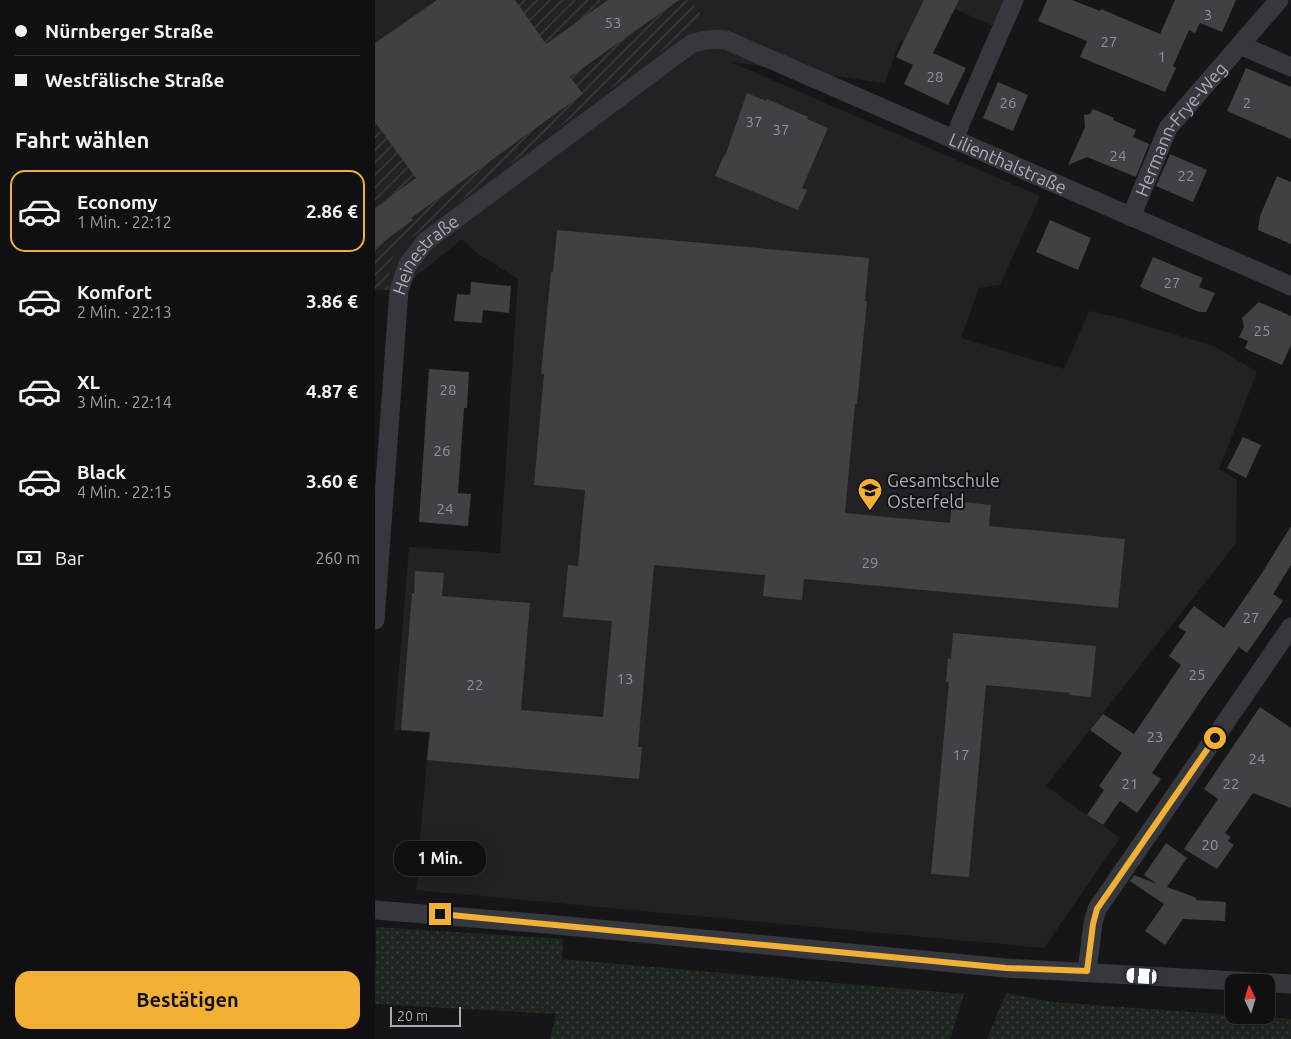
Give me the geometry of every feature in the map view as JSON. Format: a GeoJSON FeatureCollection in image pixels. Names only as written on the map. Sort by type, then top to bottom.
{"type":"FeatureCollection","features":[{"type":"Feature","properties":{"kind":"street"},"geometry":{"type":"LineString","coordinates":[[955,140],[1014,0]]}},
{"type":"Feature","properties":{"kind":"street","name":"Hermann-Frye-Weg"},"geometry":{"type":"LineString","coordinates":[[1131,217],[1168,128],[1279,0]]}},
{"type":"Feature","properties":{"kind":"street","name":"Heinestraße"},"geometry":{"type":"LineString","coordinates":[[375,620],[399,290],[408,264],[425,241],[691,44],[708,39],[726,40]]}},
{"type":"Feature","properties":{"kind":"street","name":"Lilienthalstraße"},"geometry":{"type":"LineString","coordinates":[[726,40],[1291,286]]}},
{"type":"Feature","properties":{"kind":"street","name":"Hermann-Frye-Weg"},"geometry":{"type":"LineString","coordinates":[[1240,45],[1291,67]]}},
{"type":"Feature","properties":{"kind":"street"},"geometry":{"type":"LineString","coordinates":[[1087,971],[1093,924],[1097,909],[1291,627]]}},
{"type":"Feature","properties":{"kind":"street"},"geometry":{"type":"LineString","coordinates":[[375,910],[498,919],[1006,968],[1087,971],[1291,984]]}},
{"type":"Feature","properties":{"kind":"shaded area","name":"Gesamtschule Osterfeld"},"geometry":{"type":"Polygon","coordinates":[[[375,0],[1004,0],[992,26],[953,8],[933,49],[900,40],[885,83],[731,62],[1040,196],[1000,285],[979,288],[961,338],[1064,369],[1089,311],[1116,317],[1214,346],[1257,372],[1219,469],[1237,480],[1236,543],[1046,786],[1120,838],[1044,948],[416,890],[429,733],[394,730],[409,547],[500,553],[518,279],[477,253],[462,239],[399,290],[375,290],[375,0]]]}},
{"type":"Feature","properties":{"kind":"shaded area"},"geometry":{"type":"Polygon","coordinates":[[[437,0],[690,0],[704,19],[395,250],[390,268],[388,290],[375,290],[375,43],[437,0]]]}},
{"type":"Feature","properties":{"kind":"shaded area"},"geometry":{"type":"Polygon","coordinates":[[[376,927],[563,939],[562,959],[964,994],[950,1039],[550,1039],[556,1014],[375,1004],[376,927]]]}},
{"type":"Feature","properties":{"kind":"shaded area"},"geometry":{"type":"Polygon","coordinates":[[[1006,993],[1052,1002],[1225,1014],[1225,1024],[1275,1024],[1275,1018],[1291,1019],[1291,1039],[987,1039],[1006,993]]]}},
{"type":"Feature","properties":{"kind":"building"},"geometry":{"type":"Polygon","coordinates":[[[437,0],[515,0],[546,44],[608,0],[679,0],[570,77],[583,94],[411,218],[413,220],[375,248],[375,208],[416,178],[375,122],[375,43],[437,0]]]}},
{"type":"Feature","properties":{"kind":"building"},"geometry":{"type":"Polygon","coordinates":[[[924,0],[959,0],[933,53],[966,68],[948,105],[904,84],[913,65],[896,57],[924,0]]]}},
{"type":"Feature","properties":{"kind":"building"},"geometry":{"type":"Polygon","coordinates":[[[1047,0],[1072,0],[1100,11],[1101,9],[1160,34],[1175,0],[1236,0],[1222,32],[1200,23],[1195,33],[1189,30],[1173,66],[1176,68],[1165,92],[1080,57],[1087,41],[1038,21],[1047,0]]]}},
{"type":"Feature","properties":{"kind":"building"},"geometry":{"type":"Polygon","coordinates":[[[1246,68],[1291,87],[1291,139],[1227,111],[1246,68]]]}},
{"type":"Feature","properties":{"kind":"building"},"geometry":{"type":"Polygon","coordinates":[[[998,82],[1028,95],[1013,131],[983,118],[998,82]]]}},
{"type":"Feature","properties":{"kind":"building"},"geometry":{"type":"Polygon","coordinates":[[[747,93],[766,101],[767,99],[828,128],[802,188],[807,190],[798,210],[715,176],[725,156],[747,93]]]}},
{"type":"Feature","properties":{"kind":"building"},"geometry":{"type":"Polygon","coordinates":[[[1093,109],[1136,130],[1133,137],[1149,144],[1136,177],[1087,157],[1068,165],[1085,127],[1084,115],[1090,114],[1093,109]]]}},
{"type":"Feature","properties":{"kind":"building"},"geometry":{"type":"Polygon","coordinates":[[[1170,154],[1207,170],[1193,202],[1156,186],[1170,154]]]}},
{"type":"Feature","properties":{"kind":"building"},"geometry":{"type":"Polygon","coordinates":[[[1277,176],[1291,182],[1291,244],[1258,230],[1260,216],[1277,176]]]}},
{"type":"Feature","properties":{"kind":"building"},"geometry":{"type":"Polygon","coordinates":[[[1050,220],[1091,238],[1078,270],[1036,252],[1050,220]]]}},
{"type":"Feature","properties":{"kind":"building"},"geometry":{"type":"Polygon","coordinates":[[[557,230],[869,258],[865,301],[867,301],[845,513],[950,523],[952,501],[991,505],[989,526],[1125,539],[1118,608],[804,579],[802,600],[779,598],[763,596],[765,575],[654,565],[638,747],[642,747],[639,779],[427,760],[430,732],[401,730],[415,571],[444,573],[442,596],[530,603],[521,710],[603,717],[612,621],[563,617],[568,565],[578,566],[585,490],[534,485],[544,374],[541,374],[557,230]]]}},
{"type":"Feature","properties":{"kind":"building"},"geometry":{"type":"Polygon","coordinates":[[[1153,257],[1203,278],[1199,287],[1215,293],[1206,312],[1199,312],[1140,287],[1153,257]]]}},
{"type":"Feature","properties":{"kind":"building"},"geometry":{"type":"Polygon","coordinates":[[[471,282],[511,286],[509,313],[483,310],[482,323],[454,321],[457,294],[470,295],[471,282]]]}},
{"type":"Feature","properties":{"kind":"building"},"geometry":{"type":"Polygon","coordinates":[[[1259,302],[1291,316],[1291,345],[1282,365],[1248,350],[1245,348],[1248,341],[1239,337],[1244,327],[1242,318],[1259,302]]]}},
{"type":"Feature","properties":{"kind":"building"},"geometry":{"type":"Polygon","coordinates":[[[429,369],[469,372],[467,408],[464,408],[458,493],[471,494],[468,526],[419,522],[429,369]]]}},
{"type":"Feature","properties":{"kind":"building"},"geometry":{"type":"Polygon","coordinates":[[[1243,437],[1261,445],[1246,478],[1227,468],[1243,437]]]}},
{"type":"Feature","properties":{"kind":"building"},"geometry":{"type":"Polygon","coordinates":[[[1291,526],[1291,565],[1273,594],[1283,601],[1247,653],[1239,647],[1202,699],[1152,773],[1161,779],[1137,813],[1120,801],[1103,825],[1087,815],[1104,790],[1099,786],[1122,753],[1090,730],[1103,714],[1134,734],[1181,665],[1169,656],[1186,632],[1178,627],[1194,606],[1224,628],[1262,573],[1291,526]]]}},
{"type":"Feature","properties":{"kind":"building"},"geometry":{"type":"Polygon","coordinates":[[[953,633],[1096,646],[1091,697],[1069,695],[1070,693],[986,685],[969,877],[931,874],[949,682],[946,682],[948,658],[951,659],[953,633]]]}},
{"type":"Feature","properties":{"kind":"building"},"geometry":{"type":"Polygon","coordinates":[[[1260,707],[1291,728],[1291,808],[1253,793],[1225,833],[1231,837],[1228,841],[1234,845],[1217,869],[1184,849],[1218,799],[1204,789],[1260,707]]]}},
{"type":"Feature","properties":{"kind":"building"},"geometry":{"type":"Polygon","coordinates":[[[1166,843],[1187,858],[1167,887],[1197,898],[1195,900],[1226,902],[1225,921],[1183,919],[1165,945],[1145,931],[1164,904],[1130,881],[1134,875],[1157,884],[1144,875],[1166,843]]]}},
{"type":"Feature","properties":{"kind":"place","name":"Gesamtschule Osterfeld"},"geometry":{"type":"Point","coordinates":[870,511]}},
{"type":"Feature","properties":{"kind":"route"},"geometry":{"type":"LineString","coordinates":[[440,914],[1006,968],[1087,971],[1093,924],[1097,909],[1215,738]]}}]}
